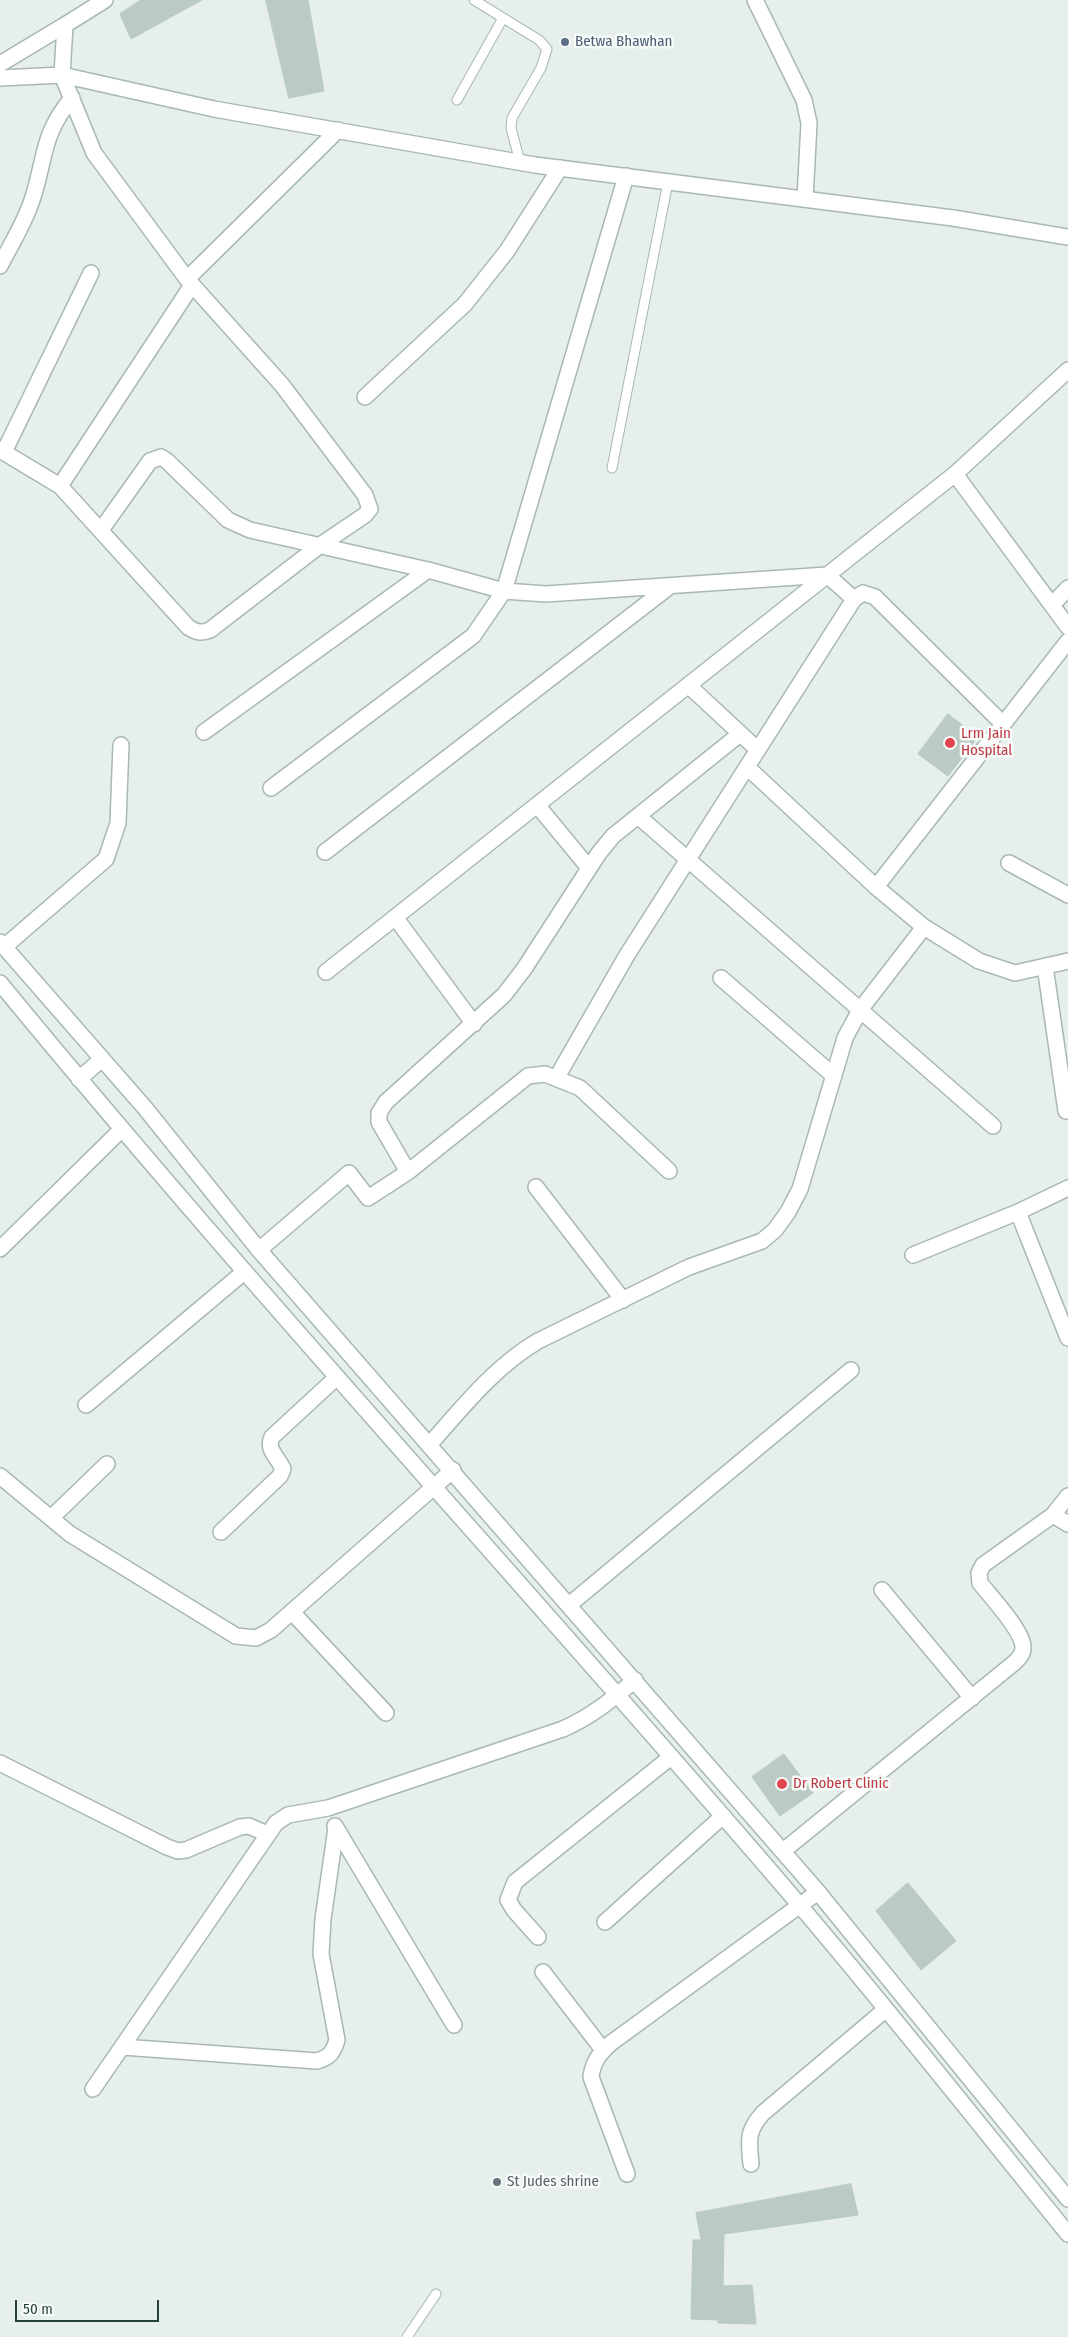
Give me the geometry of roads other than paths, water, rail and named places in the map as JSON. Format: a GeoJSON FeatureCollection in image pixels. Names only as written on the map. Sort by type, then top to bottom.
{"type":"FeatureCollection","features":[{"type":"Feature","properties":{"kind":"street"},"geometry":{"type":"LineString","coordinates":[[0,64],[105,0]]}},
{"type":"Feature","properties":{"kind":"street"},"geometry":{"type":"LineString","coordinates":[[755,0],[804,100],[809,123],[805,199]]}},
{"type":"Feature","properties":{"kind":"street"},"geometry":{"type":"LineString","coordinates":[[65,26],[62,75],[94,154],[190,282],[282,385],[368,503],[370,509],[365,515],[319,546],[204,633],[196,632],[188,627],[60,486],[2,451],[90,273]]}},
{"type":"Feature","properties":{"kind":"street"},"geometry":{"type":"LineString","coordinates":[[0,78],[62,75],[214,109],[520,162],[953,218],[1068,237]]}},
{"type":"Feature","properties":{"kind":"street"},"geometry":{"type":"LineString","coordinates":[[0,266],[31,202],[48,134],[59,113],[72,98]]}},
{"type":"Feature","properties":{"kind":"street"},"geometry":{"type":"LineString","coordinates":[[60,486],[190,282],[338,130]]}},
{"type":"Feature","properties":{"kind":"street"},"geometry":{"type":"LineString","coordinates":[[365,397],[465,304],[507,251],[560,168]]}},
{"type":"Feature","properties":{"kind":"street"},"geometry":{"type":"LineString","coordinates":[[271,788],[473,636],[504,591],[626,176]]}},
{"type":"Feature","properties":{"kind":"street"},"geometry":{"type":"LineString","coordinates":[[326,972],[955,474],[1068,370]]}},
{"type":"Feature","properties":{"kind":"street"},"geometry":{"type":"LineString","coordinates":[[101,530],[150,461],[160,457],[167,461],[228,520],[250,530],[428,570],[504,591],[546,594],[827,575],[854,600]]}},
{"type":"Feature","properties":{"kind":"street"},"geometry":{"type":"LineString","coordinates":[[955,474],[1068,627]]}},
{"type":"Feature","properties":{"kind":"street"},"geometry":{"type":"LineString","coordinates":[[204,732],[428,570]]}},
{"type":"Feature","properties":{"kind":"street"},"geometry":{"type":"LineString","coordinates":[[325,852],[670,586]]}},
{"type":"Feature","properties":{"kind":"street"},"geometry":{"type":"LineString","coordinates":[[1052,605],[1068,588]]}},
{"type":"Feature","properties":{"kind":"street"},"geometry":{"type":"LineString","coordinates":[[557,1077],[627,955],[854,600],[863,593],[875,597],[1003,724]]}},
{"type":"Feature","properties":{"kind":"street"},"geometry":{"type":"LineString","coordinates":[[876,888],[1068,641]]}},
{"type":"Feature","properties":{"kind":"street"},"geometry":{"type":"LineString","coordinates":[[688,685],[758,750]]}},
{"type":"Feature","properties":{"kind":"street"},"geometry":{"type":"LineString","coordinates":[[408,1172],[378,1122],[379,1113],[386,1102],[504,995],[524,969],[589,868],[613,836],[740,734]]}},
{"type":"Feature","properties":{"kind":"street"},"geometry":{"type":"LineString","coordinates":[[121,745],[118,823],[114,840],[106,859],[2,945],[145,1108],[259,1250],[430,1444],[818,1892],[1068,2199]]}},
{"type":"Feature","properties":{"kind":"street"},"geometry":{"type":"LineString","coordinates":[[747,767],[876,888],[924,927],[979,961],[1015,973],[1068,961]]}},
{"type":"Feature","properties":{"kind":"street"},"geometry":{"type":"LineString","coordinates":[[537,805],[589,868]]}},
{"type":"Feature","properties":{"kind":"street"},"geometry":{"type":"LineString","coordinates":[[638,816],[993,1126]]}},
{"type":"Feature","properties":{"kind":"street"},"geometry":{"type":"LineString","coordinates":[[1009,863],[1068,896]]}},
{"type":"Feature","properties":{"kind":"street"},"geometry":{"type":"LineString","coordinates":[[395,917],[474,1024]]}},
{"type":"Feature","properties":{"kind":"street"},"geometry":{"type":"LineString","coordinates":[[430,1444],[495,1371],[516,1354],[538,1341],[689,1267],[762,1241],[775,1230],[788,1212],[800,1189],[845,1038],[860,1010],[924,927]]}},
{"type":"Feature","properties":{"kind":"street"},"geometry":{"type":"LineString","coordinates":[[1045,966],[1066,1111]]}},
{"type":"Feature","properties":{"kind":"street"},"geometry":{"type":"LineString","coordinates":[[721,978],[834,1076]]}},
{"type":"Feature","properties":{"kind":"street"},"geometry":{"type":"LineString","coordinates":[[0,983],[79,1080],[214,1238],[672,1757],[800,1905],[1068,2234]]}},
{"type":"Feature","properties":{"kind":"street"},"geometry":{"type":"LineString","coordinates":[[79,1080],[102,1059]]}},
{"type":"Feature","properties":{"kind":"street"},"geometry":{"type":"LineString","coordinates":[[259,1250],[349,1174],[368,1198],[408,1172],[528,1076],[545,1074],[557,1077],[580,1088],[669,1171]]}},
{"type":"Feature","properties":{"kind":"street"},"geometry":{"type":"LineString","coordinates":[[0,1249],[122,1129]]}},
{"type":"Feature","properties":{"kind":"street"},"geometry":{"type":"LineString","coordinates":[[536,1187],[623,1300]]}},
{"type":"Feature","properties":{"kind":"street"},"geometry":{"type":"LineString","coordinates":[[913,1255],[1018,1212],[1068,1188]]}},
{"type":"Feature","properties":{"kind":"street"},"geometry":{"type":"LineString","coordinates":[[1018,1212],[1068,1338]]}},
{"type":"Feature","properties":{"kind":"street"},"geometry":{"type":"LineString","coordinates":[[214,1238],[236,1220]]}},
{"type":"Feature","properties":{"kind":"street"},"geometry":{"type":"LineString","coordinates":[[86,1405],[244,1272]]}},
{"type":"Feature","properties":{"kind":"street"},"geometry":{"type":"LineString","coordinates":[[569,1605],[851,1370]]}},
{"type":"Feature","properties":{"kind":"street"},"geometry":{"type":"LineString","coordinates":[[221,1532],[280,1476],[282,1469],[270,1450],[269,1443],[272,1437],[337,1377]]}},
{"type":"Feature","properties":{"kind":"street"},"geometry":{"type":"LineString","coordinates":[[51,1518],[107,1464]]}},
{"type":"Feature","properties":{"kind":"street"},"geometry":{"type":"LineString","coordinates":[[0,1476],[70,1534],[236,1636],[256,1638],[271,1630],[292,1612],[452,1470]]}},
{"type":"Feature","properties":{"kind":"street"},"geometry":{"type":"LineString","coordinates":[[783,1851],[1014,1664],[1022,1654],[1023,1645],[1019,1633],[980,1583],[979,1573],[983,1565],[1053,1515],[1068,1496]]}},
{"type":"Feature","properties":{"kind":"street"},"geometry":{"type":"LineString","coordinates":[[1053,1515],[1068,1524]]}},
{"type":"Feature","properties":{"kind":"street"},"geometry":{"type":"LineString","coordinates":[[882,1590],[972,1698]]}},
{"type":"Feature","properties":{"kind":"street"},"geometry":{"type":"LineString","coordinates":[[292,1612],[386,1713]]}},
{"type":"Feature","properties":{"kind":"street"},"geometry":{"type":"LineString","coordinates":[[93,2089],[276,1823],[288,1815],[328,1808],[563,1729],[584,1720],[635,1680]]}},
{"type":"Feature","properties":{"kind":"street"},"geometry":{"type":"LineString","coordinates":[[538,1937],[514,1910],[508,1900],[510,1889],[515,1882],[672,1757]]}},
{"type":"Feature","properties":{"kind":"street"},"geometry":{"type":"LineString","coordinates":[[0,1763],[167,1848],[178,1851],[186,1850],[240,1827],[249,1826],[267,1834]]}},
{"type":"Feature","properties":{"kind":"street"},"geometry":{"type":"LineString","coordinates":[[328,1808],[336,1828],[454,2025]]}},
{"type":"Feature","properties":{"kind":"street"},"geometry":{"type":"LineString","coordinates":[[605,1922],[723,1816]]}},
{"type":"Feature","properties":{"kind":"street"},"geometry":{"type":"LineString","coordinates":[[122,2047],[317,2061],[328,2058],[334,2052],[337,2040],[321,1954],[323,1919],[336,1828]]}},
{"type":"Feature","properties":{"kind":"street"},"geometry":{"type":"LineString","coordinates":[[627,2174],[591,2077],[593,2064],[603,2050],[818,1892]]}},
{"type":"Feature","properties":{"kind":"street"},"geometry":{"type":"LineString","coordinates":[[543,1972],[603,2050]]}},
{"type":"Feature","properties":{"kind":"street"},"geometry":{"type":"LineString","coordinates":[[751,2164],[748,2138],[752,2125],[763,2113],[885,2010]]}},
{"type":"Feature","properties":{"kind":"lane"},"geometry":{"type":"LineString","coordinates":[[474,0],[539,40],[547,49],[541,68],[512,118],[512,128],[520,162]]}},
{"type":"Feature","properties":{"kind":"lane"},"geometry":{"type":"LineString","coordinates":[[457,100],[504,18]]}},
{"type":"Feature","properties":{"kind":"lane"},"geometry":{"type":"LineString","coordinates":[[612,468],[668,182]]}},
{"type":"Feature","properties":{"kind":"lane"},"geometry":{"type":"LineString","coordinates":[[407,2337],[436,2294]]}},
{"type":"Feature","properties":{"kind":"place","name":"Betwa Bhawhan"},"geometry":{"type":"Point","coordinates":[565,42]}},
{"type":"Feature","properties":{"kind":"place","name":"Lrm Jain Hospital"},"geometry":{"type":"Point","coordinates":[950,743]}},
{"type":"Feature","properties":{"kind":"place","name":"Dr Robert Clinic"},"geometry":{"type":"Point","coordinates":[782,1784]}},
{"type":"Feature","properties":{"kind":"place","name":"St Judes shrine"},"geometry":{"type":"Point","coordinates":[497,2182]}}]}
